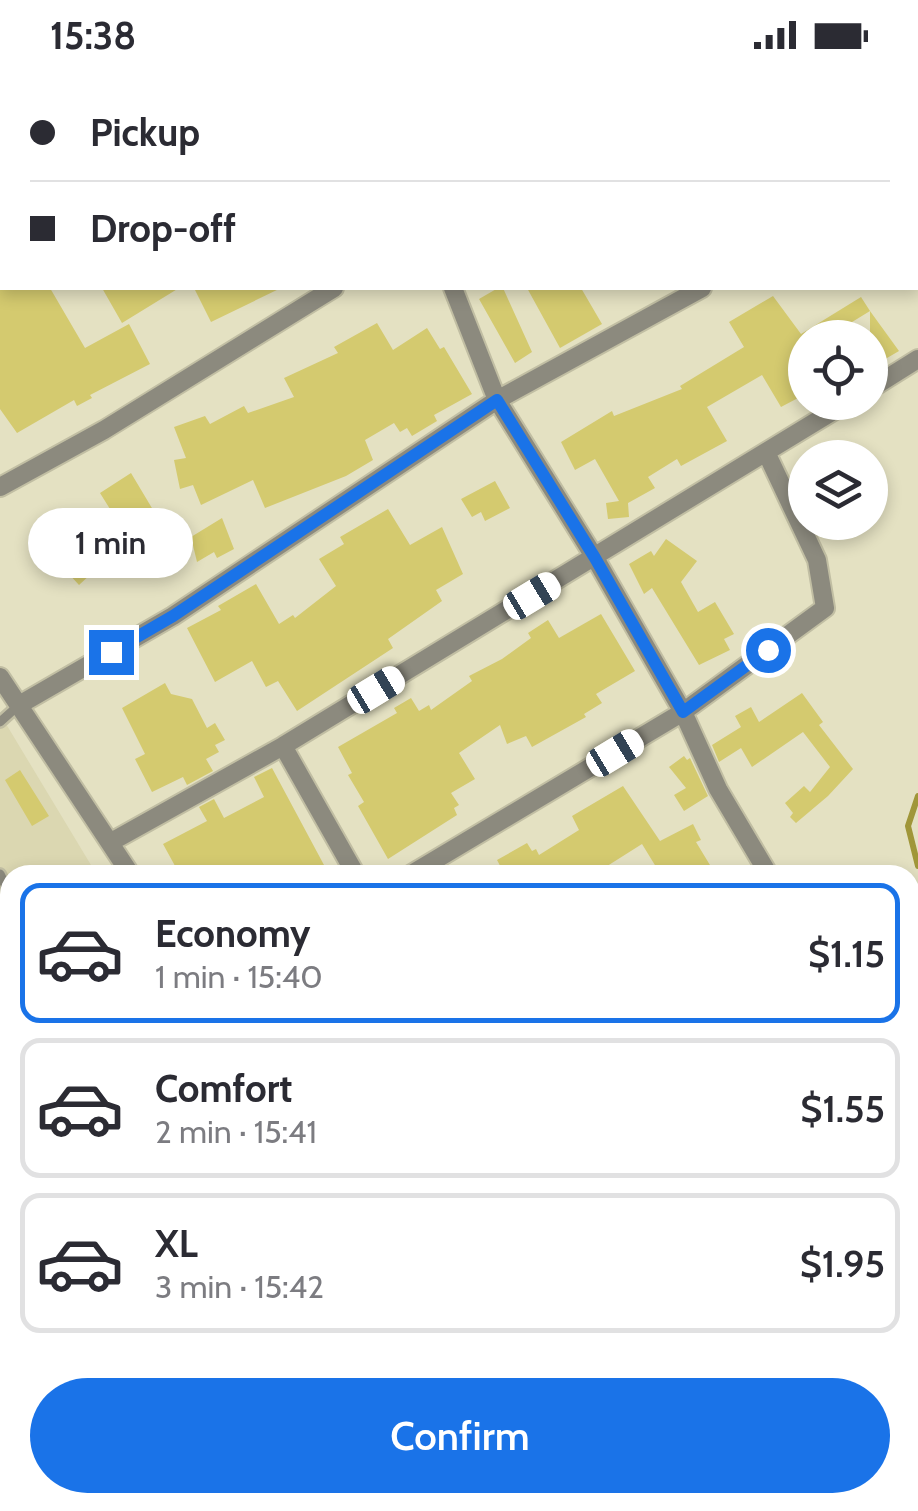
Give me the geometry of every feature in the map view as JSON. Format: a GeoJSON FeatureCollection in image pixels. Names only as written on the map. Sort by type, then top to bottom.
{"type":"FeatureCollection","features":[{"type":"Feature","properties":{"kind":"street"},"geometry":{"type":"LineString","coordinates":[[0,487],[104,430],[331,290]]}},
{"type":"Feature","properties":{"kind":"street"},"geometry":{"type":"LineString","coordinates":[[454,290],[497,400],[595,558],[683,712],[718,789],[763,865]]}},
{"type":"Feature","properties":{"kind":"street"},"geometry":{"type":"LineString","coordinates":[[19,705],[173,616],[497,400],[698,290]]}},
{"type":"Feature","properties":{"kind":"street"},"geometry":{"type":"LineString","coordinates":[[888,378],[918,360]]}},
{"type":"Feature","properties":{"kind":"street"},"geometry":{"type":"LineString","coordinates":[[111,842],[283,746],[818,420]]}},
{"type":"Feature","properties":{"kind":"street"},"geometry":{"type":"LineString","coordinates":[[427,865],[683,712],[825,608],[817,560],[766,452]]}},
{"type":"Feature","properties":{"kind":"street"},"geometry":{"type":"LineString","coordinates":[[0,678],[125,865]]}},
{"type":"Feature","properties":{"kind":"street"},"geometry":{"type":"LineString","coordinates":[[283,746],[350,865]]}},
{"type":"Feature","properties":{"kind":"lane"},"geometry":{"type":"LineString","coordinates":[[0,722],[19,705]]}},
{"type":"Feature","properties":{"kind":"shaded area"},"geometry":{"type":"Polygon","coordinates":[[[0,714],[91,865],[0,865],[0,714]]]}},
{"type":"Feature","properties":{"kind":"building"},"geometry":{"type":"Polygon","coordinates":[[[0,290],[51,290],[85,348],[129,324],[150,364],[90,395],[92,398],[77,406],[74,400],[17,433],[0,409],[0,290]]]}},
{"type":"Feature","properties":{"kind":"building"},"geometry":{"type":"Polygon","coordinates":[[[103,290],[176,290],[122,323],[103,290]]]}},
{"type":"Feature","properties":{"kind":"building"},"geometry":{"type":"Polygon","coordinates":[[[195,290],[277,290],[211,322],[195,290]]]}},
{"type":"Feature","properties":{"kind":"building"},"geometry":{"type":"Polygon","coordinates":[[[495,290],[504,290],[532,352],[515,363],[479,299],[495,290]]]}},
{"type":"Feature","properties":{"kind":"building"},"geometry":{"type":"Polygon","coordinates":[[[528,290],[582,290],[602,324],[560,348],[528,290]]]}},
{"type":"Feature","properties":{"kind":"building"},"geometry":{"type":"Polygon","coordinates":[[[773,296],[791,320],[788,403],[781,407],[762,375],[707,407],[727,441],[681,466],[677,459],[648,477],[655,488],[628,503],[629,517],[608,519],[606,503],[619,501],[595,459],[575,470],[561,442],[612,411],[614,416],[682,389],[680,386],[744,347],[729,322],[773,296]]]}},
{"type":"Feature","properties":{"kind":"building"},"geometry":{"type":"Polygon","coordinates":[[[861,297],[870,311],[855,320],[824,320],[861,297]]]}},
{"type":"Feature","properties":{"kind":"building"},"geometry":{"type":"Polygon","coordinates":[[[377,323],[393,350],[427,328],[440,349],[444,347],[472,394],[434,415],[437,421],[412,436],[407,428],[400,432],[394,423],[365,440],[373,460],[346,476],[265,508],[253,480],[201,505],[193,485],[180,489],[174,460],[186,458],[174,427],[205,416],[210,424],[244,406],[248,413],[294,397],[284,378],[338,353],[334,347],[377,323]]]}},
{"type":"Feature","properties":{"kind":"building"},"geometry":{"type":"Polygon","coordinates":[[[888,336],[899,351],[888,357],[888,336]]]}},
{"type":"Feature","properties":{"kind":"building"},"geometry":{"type":"Polygon","coordinates":[[[131,473],[174,545],[143,562],[100,493],[131,473]]]}},
{"type":"Feature","properties":{"kind":"building"},"geometry":{"type":"Polygon","coordinates":[[[495,481],[510,508],[485,521],[481,512],[472,517],[461,499],[495,481]]]}},
{"type":"Feature","properties":{"kind":"building"},"geometry":{"type":"Polygon","coordinates":[[[388,509],[410,545],[442,527],[463,574],[436,590],[442,601],[388,639],[393,648],[297,711],[278,681],[266,687],[252,661],[215,682],[187,628],[221,610],[218,606],[256,584],[279,624],[293,615],[295,618],[336,586],[319,559],[344,544],[340,537],[388,509]]]}},
{"type":"Feature","properties":{"kind":"building"},"geometry":{"type":"Polygon","coordinates":[[[222,518],[234,549],[217,558],[214,552],[197,562],[191,537],[222,518]]]}},
{"type":"Feature","properties":{"kind":"building"},"geometry":{"type":"Polygon","coordinates":[[[666,539],[697,561],[681,582],[698,612],[715,602],[734,634],[724,639],[730,650],[699,665],[652,588],[644,594],[629,564],[651,551],[654,556],[666,539]]]}},
{"type":"Feature","properties":{"kind":"building"},"geometry":{"type":"Polygon","coordinates":[[[93,550],[104,562],[79,585],[68,573],[93,550]]]}},
{"type":"Feature","properties":{"kind":"building"},"geometry":{"type":"Polygon","coordinates":[[[601,614],[635,671],[596,694],[602,703],[584,714],[586,717],[532,747],[526,736],[507,744],[500,725],[459,753],[475,779],[451,793],[459,805],[454,808],[457,815],[388,859],[358,806],[364,802],[338,747],[397,713],[394,708],[411,698],[419,711],[429,705],[431,710],[472,681],[469,676],[531,638],[528,633],[548,620],[559,638],[601,614]]]}},
{"type":"Feature","properties":{"kind":"building"},"geometry":{"type":"Polygon","coordinates":[[[165,683],[171,694],[192,699],[207,728],[215,723],[225,740],[215,745],[219,752],[206,759],[213,771],[187,785],[183,777],[152,792],[135,759],[145,754],[122,708],[165,683]]]}},
{"type":"Feature","properties":{"kind":"building"},"geometry":{"type":"Polygon","coordinates":[[[802,693],[823,722],[819,725],[853,769],[796,823],[785,803],[804,786],[810,792],[830,767],[803,732],[752,767],[741,748],[719,762],[712,745],[741,727],[735,716],[751,707],[759,722],[802,693]]]}},
{"type":"Feature","properties":{"kind":"building"},"geometry":{"type":"Polygon","coordinates":[[[684,756],[690,758],[708,796],[684,811],[674,795],[686,788],[669,767],[684,756]]]}},
{"type":"Feature","properties":{"kind":"building"},"geometry":{"type":"Polygon","coordinates":[[[272,768],[324,865],[175,865],[163,844],[207,821],[199,807],[214,799],[224,818],[264,797],[254,777],[272,768]]]}},
{"type":"Feature","properties":{"kind":"building"},"geometry":{"type":"Polygon","coordinates":[[[20,770],[49,816],[32,826],[5,780],[20,770]]]}},
{"type":"Feature","properties":{"kind":"building"},"geometry":{"type":"Polygon","coordinates":[[[623,786],[660,841],[693,824],[701,840],[696,842],[710,865],[655,865],[642,844],[609,865],[500,865],[497,860],[527,843],[539,855],[579,830],[572,816],[623,786]]]}},
{"type":"Feature","properties":{"kind":"waterway"},"geometry":{"type":"LineString","coordinates":[[918,796],[908,826],[918,865]]}},
{"type":"Feature","properties":{"kind":"route"},"geometry":{"type":"LineString","coordinates":[[111,652],[173,616],[497,400],[595,558],[683,712],[768,650]]}}]}
